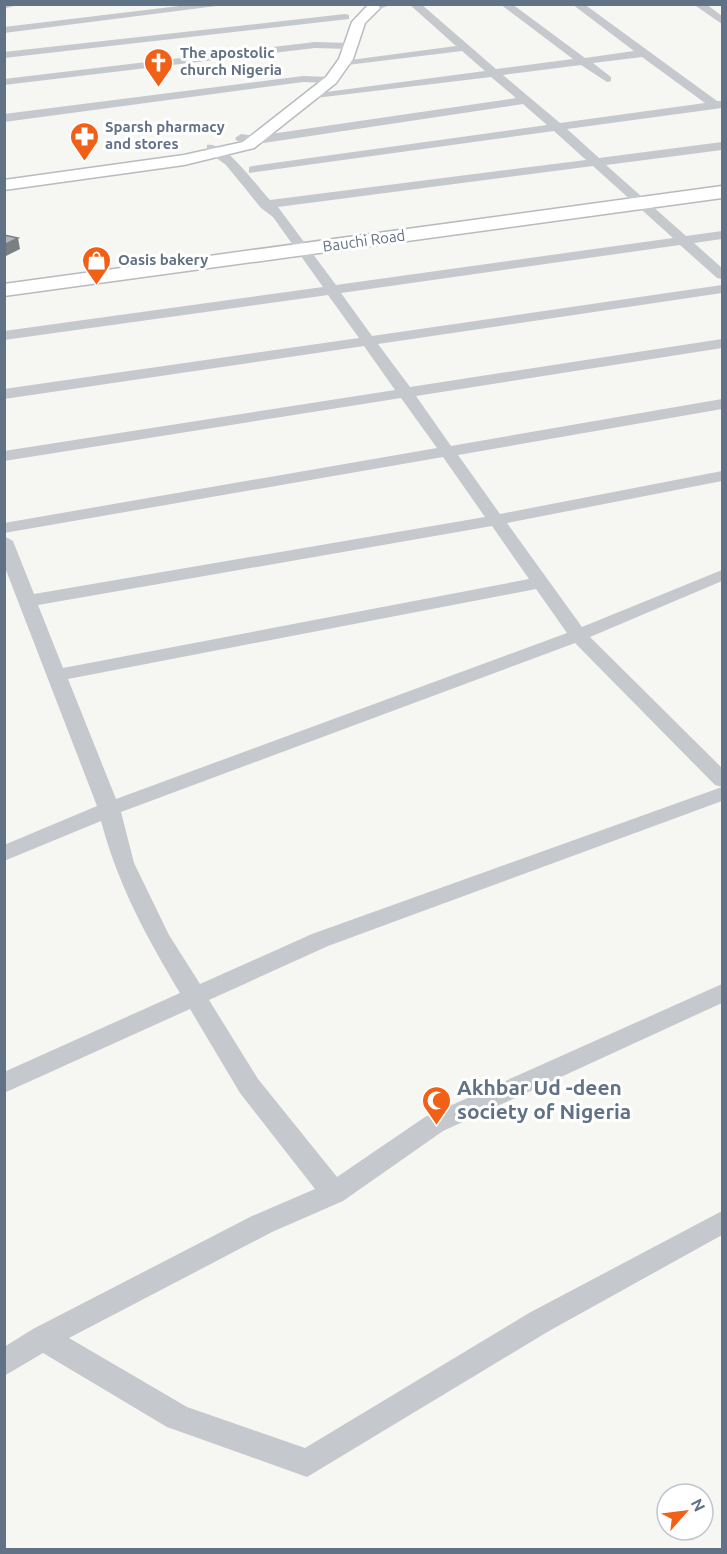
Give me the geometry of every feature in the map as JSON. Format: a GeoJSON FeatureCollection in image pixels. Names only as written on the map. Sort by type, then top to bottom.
{"type":"FeatureCollection","features":[{"type":"Feature","properties":{"kind":"highway","name":"Bauchi Road"},"geometry":{"type":"LineString","coordinates":[[4,290],[638,201],[723,187]]}},
{"type":"Feature","properties":{"kind":"highway","name":"Bauchi Road"},"geometry":{"type":"LineString","coordinates":[[638,201],[723,192]]}},
{"type":"Feature","properties":{"kind":"highway","name":"Bauchi Road"},"geometry":{"type":"LineString","coordinates":[[4,282],[301,247]]}},
{"type":"Feature","properties":{"kind":"main road"},"geometry":{"type":"LineString","coordinates":[[4,178],[236,145],[343,64],[342,46],[346,9],[379,6]]}},
{"type":"Feature","properties":{"kind":"main road"},"geometry":{"type":"LineString","coordinates":[[4,185],[184,160],[236,145],[312,97],[323,79],[327,63],[359,22],[379,6]]}},
{"type":"Feature","properties":{"kind":"main road"},"geometry":{"type":"LineString","coordinates":[[184,160],[247,168],[249,152],[236,145]]}},
{"type":"Feature","properties":{"kind":"street"},"geometry":{"type":"LineString","coordinates":[[4,6],[15,4]]}},
{"type":"Feature","properties":{"kind":"street"},"geometry":{"type":"LineString","coordinates":[[88,4],[170,97]]}},
{"type":"Feature","properties":{"kind":"street"},"geometry":{"type":"LineString","coordinates":[[4,30],[130,50],[227,4]]}},
{"type":"Feature","properties":{"kind":"street"},"geometry":{"type":"LineString","coordinates":[[414,4],[598,163],[681,241],[723,275]]}},
{"type":"Feature","properties":{"kind":"street"},"geometry":{"type":"LineString","coordinates":[[505,4],[607,79]]}},
{"type":"Feature","properties":{"kind":"street"},"geometry":{"type":"LineString","coordinates":[[577,4],[719,105]]}},
{"type":"Feature","properties":{"kind":"street"},"geometry":{"type":"LineString","coordinates":[[698,4],[723,21]]}},
{"type":"Feature","properties":{"kind":"street"},"geometry":{"type":"LineString","coordinates":[[4,82],[130,50],[346,9]]}},
{"type":"Feature","properties":{"kind":"street"},"geometry":{"type":"LineString","coordinates":[[4,56],[130,50],[342,46]]}},
{"type":"Feature","properties":{"kind":"street"},"geometry":{"type":"LineString","coordinates":[[343,64],[464,48]]}},
{"type":"Feature","properties":{"kind":"street"},"geometry":{"type":"LineString","coordinates":[[312,97],[645,53]]}},
{"type":"Feature","properties":{"kind":"street"},"geometry":{"type":"LineString","coordinates":[[4,118],[323,79]]}},
{"type":"Feature","properties":{"kind":"street"},"geometry":{"type":"LineString","coordinates":[[525,99],[236,145],[247,168],[301,247],[578,635],[719,771]]}},
{"type":"Feature","properties":{"kind":"street"},"geometry":{"type":"LineString","coordinates":[[247,168],[559,129],[719,105]]}},
{"type":"Feature","properties":{"kind":"street"},"geometry":{"type":"LineString","coordinates":[[274,207],[723,147]]}},
{"type":"Feature","properties":{"kind":"street"},"geometry":{"type":"LineString","coordinates":[[4,336],[723,236]]}},
{"type":"Feature","properties":{"kind":"street"},"geometry":{"type":"LineString","coordinates":[[4,394],[723,289]]}},
{"type":"Feature","properties":{"kind":"street"},"geometry":{"type":"LineString","coordinates":[[4,456],[723,343]]}},
{"type":"Feature","properties":{"kind":"street"},"geometry":{"type":"LineString","coordinates":[[4,528],[723,404]]}},
{"type":"Feature","properties":{"kind":"street"},"geometry":{"type":"LineString","coordinates":[[28,601],[496,520],[723,476]]}},
{"type":"Feature","properties":{"kind":"street"},"geometry":{"type":"LineString","coordinates":[[4,541],[109,809],[123,863],[158,936],[249,1086],[334,1193]]}},
{"type":"Feature","properties":{"kind":"street"},"geometry":{"type":"LineString","coordinates":[[4,854],[109,809],[578,635],[723,575]]}},
{"type":"Feature","properties":{"kind":"street"},"geometry":{"type":"LineString","coordinates":[[57,675],[541,582]]}},
{"type":"Feature","properties":{"kind":"street"},"geometry":{"type":"LineString","coordinates":[[4,1083],[320,940],[723,794]]}},
{"type":"Feature","properties":{"kind":"street"},"geometry":{"type":"LineString","coordinates":[[4,1363],[43,1338],[262,1224],[334,1193],[434,1124],[723,993]]}},
{"type":"Feature","properties":{"kind":"street"},"geometry":{"type":"LineString","coordinates":[[43,1338],[178,1417],[307,1463],[538,1322],[723,1222]]}},
{"type":"Feature","properties":{"kind":"building"},"geometry":{"type":"Polygon","coordinates":[[[4,235],[18,238],[4,245],[4,235]]]}},
{"type":"Feature","properties":{"kind":"place","name":"The apostolic church Nigeria"},"geometry":{"type":"Point","coordinates":[159,88]}},
{"type":"Feature","properties":{"kind":"place","name":"Sparsh pharmacy and stores"},"geometry":{"type":"Point","coordinates":[84,162]}},
{"type":"Feature","properties":{"kind":"place","name":"Oasis bakery"},"geometry":{"type":"Point","coordinates":[97,286]}},
{"type":"Feature","properties":{"kind":"place","name":"Akhbar Ud -deen society of Nigeria"},"geometry":{"type":"Point","coordinates":[436,1126]}}]}
